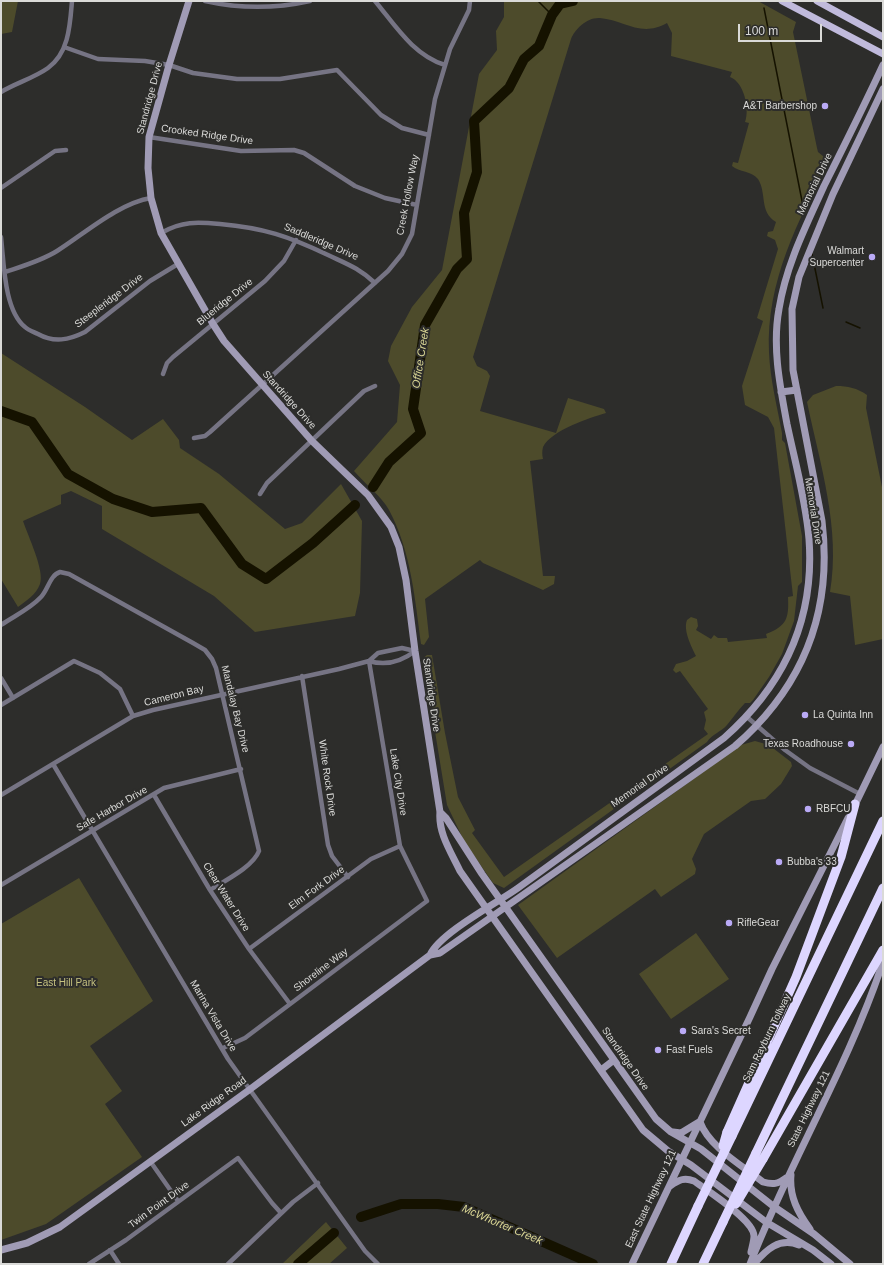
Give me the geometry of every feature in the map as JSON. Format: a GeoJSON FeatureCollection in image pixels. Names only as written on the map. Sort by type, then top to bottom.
{"type":"FeatureCollection","features":[{"type":"Feature","properties":{"kind":"highway"},"geometry":{"type":"LineString","coordinates":[[730,1134],[796,977],[841,857],[855,804]]}},
{"type":"Feature","properties":{"kind":"highway","name":"Sam Rayburn Tollway"},"geometry":{"type":"LineString","coordinates":[[671,1264],[714,1174],[730,1134],[883,821]]}},
{"type":"Feature","properties":{"kind":"highway"},"geometry":{"type":"LineString","coordinates":[[759,1156],[883,888]]}},
{"type":"Feature","properties":{"kind":"highway"},"geometry":{"type":"LineString","coordinates":[[703,1264],[723,1222],[759,1156],[883,950]]}},
{"type":"Feature","properties":{"kind":"main road"},"geometry":{"type":"LineString","coordinates":[[782,1],[883,54]]}},
{"type":"Feature","properties":{"kind":"main road"},"geometry":{"type":"LineString","coordinates":[[817,1],[883,37]]}},
{"type":"Feature","properties":{"kind":"street"},"geometry":{"type":"LineString","coordinates":[[1,92],[47,68],[54,62],[64,47],[69,30],[72,1]]}},
{"type":"Feature","properties":{"kind":"street","name":"Standridge Drive"},"geometry":{"type":"LineString","coordinates":[[190,1],[169,65],[149,137],[148,168],[151,198],[161,233],[212,324],[263,386],[312,441],[368,495],[384,514],[391,527],[401,554],[406,580],[415,651],[440,812],[439,824],[447,845],[460,871],[643,1130],[655,1141],[682,1159],[766,1222],[817,1253],[831,1264]]}},
{"type":"Feature","properties":{"kind":"street"},"geometry":{"type":"LineString","coordinates":[[205,1],[260,8],[287,6],[310,1]]}},
{"type":"Feature","properties":{"kind":"street"},"geometry":{"type":"LineString","coordinates":[[375,1],[420,53],[435,62],[444,65]]}},
{"type":"Feature","properties":{"kind":"street","name":"Creek Hollow Way"},"geometry":{"type":"LineString","coordinates":[[194,438],[205,436],[263,386],[375,283],[396,262],[407,245],[412,234],[429,135],[444,65],[457,33],[469,10],[470,1]]}},
{"type":"Feature","properties":{"kind":"street"},"geometry":{"type":"LineString","coordinates":[[64,47],[98,59],[145,61],[169,65],[193,73],[216,77],[258,80],[301,77],[337,70],[381,115],[402,128],[429,135]]}},
{"type":"Feature","properties":{"kind":"street","name":"Memorial Drive"},"geometry":{"type":"LineString","coordinates":[[487,909],[724,738],[747,717],[777,679],[786,660],[801,623],[810,564],[807,527],[781,392],[776,342],[778,309],[786,274],[798,241],[883,65]]}},
{"type":"Feature","properties":{"kind":"street","name":"Memorial Drive"},"geometry":{"type":"LineString","coordinates":[[493,917],[735,746],[757,727],[793,679],[807,650],[816,625],[825,575],[825,545],[822,521],[793,370],[791,339],[792,309],[799,277],[833,194],[883,90]]}},
{"type":"Feature","properties":{"kind":"street","name":"Crooked Ridge Drive"},"geometry":{"type":"LineString","coordinates":[[149,137],[241,151],[294,150],[304,153],[355,186],[385,198],[417,205]]}},
{"type":"Feature","properties":{"kind":"street"},"geometry":{"type":"LineString","coordinates":[[1,188],[55,151],[66,150]]}},
{"type":"Feature","properties":{"kind":"street"},"geometry":{"type":"LineString","coordinates":[[838,159],[848,164]]}},
{"type":"Feature","properties":{"kind":"street"},"geometry":{"type":"LineString","coordinates":[[5,272],[44,258],[116,212],[140,199],[151,198]]}},
{"type":"Feature","properties":{"kind":"street","name":"Saddleridge Drive"},"geometry":{"type":"LineString","coordinates":[[161,233],[174,225],[201,222],[253,227],[296,240],[356,267],[375,283]]}},
{"type":"Feature","properties":{"kind":"street","name":"Steepleridge Drive"},"geometry":{"type":"LineString","coordinates":[[1,237],[5,272],[13,311],[25,328],[44,338],[59,340],[74,338],[85,332],[150,281],[178,264]]}},
{"type":"Feature","properties":{"kind":"street","name":"Blueridge Drive"},"geometry":{"type":"LineString","coordinates":[[163,374],[167,363],[173,357],[275,271],[287,256],[296,240]]}},
{"type":"Feature","properties":{"kind":"street"},"geometry":{"type":"LineString","coordinates":[[260,494],[267,483],[364,391],[375,386]]}},
{"type":"Feature","properties":{"kind":"street"},"geometry":{"type":"LineString","coordinates":[[781,392],[797,390]]}},
{"type":"Feature","properties":{"kind":"street","name":"Mandalay Bay Drive"},"geometry":{"type":"LineString","coordinates":[[1,624],[25,611],[42,597],[52,578],[60,572],[69,574],[205,650],[212,659],[223,694],[260,851],[257,858],[252,862],[210,890]]}},
{"type":"Feature","properties":{"kind":"street","name":"Cameron Bay"},"geometry":{"type":"LineString","coordinates":[[1,795],[133,716],[223,694],[339,669],[369,661],[378,653],[402,648],[415,651]]}},
{"type":"Feature","properties":{"kind":"street","name":"Cameron Bay"},"geometry":{"type":"LineString","coordinates":[[369,661],[380,664],[405,660],[415,651]]}},
{"type":"Feature","properties":{"kind":"street"},"geometry":{"type":"LineString","coordinates":[[1,705],[74,661],[100,673],[120,689],[133,716]]}},
{"type":"Feature","properties":{"kind":"street","name":"Lake City Drive"},"geometry":{"type":"LineString","coordinates":[[369,661],[400,846],[427,901]]}},
{"type":"Feature","properties":{"kind":"street","name":"White Rock Drive"},"geometry":{"type":"LineString","coordinates":[[302,676],[328,845],[332,856],[348,877]]}},
{"type":"Feature","properties":{"kind":"street"},"geometry":{"type":"LineString","coordinates":[[1,678],[13,698]]}},
{"type":"Feature","properties":{"kind":"street"},"geometry":{"type":"LineString","coordinates":[[747,717],[784,750],[810,768],[860,794]]}},
{"type":"Feature","properties":{"kind":"street"},"geometry":{"type":"LineString","coordinates":[[689,1143],[772,969],[883,747]]}},
{"type":"Feature","properties":{"kind":"street","name":"Marina Vista Drive"},"geometry":{"type":"LineString","coordinates":[[53,764],[223,1048],[228,1059],[249,1090],[318,1183],[365,1251],[378,1264]]}},
{"type":"Feature","properties":{"kind":"street","name":"Safe Harbor Drive"},"geometry":{"type":"LineString","coordinates":[[1,885],[92,830],[174,784],[241,769]]}},
{"type":"Feature","properties":{"kind":"street","name":"Clear Water Drive"},"geometry":{"type":"LineString","coordinates":[[154,795],[210,890],[249,949],[290,1004]]}},
{"type":"Feature","properties":{"kind":"street","name":"Standridge Drive"},"geometry":{"type":"LineString","coordinates":[[440,812],[446,818],[464,847],[651,1114],[670,1132],[701,1150],[774,1206],[814,1234],[850,1264]]}},
{"type":"Feature","properties":{"kind":"street","name":"Elm Fork Drive"},"geometry":{"type":"LineString","coordinates":[[249,949],[371,859],[400,846]]}},
{"type":"Feature","properties":{"kind":"street","name":"Shoreline Way"},"geometry":{"type":"LineString","coordinates":[[223,1048],[244,1038],[427,901]]}},
{"type":"Feature","properties":{"kind":"street","name":"Lake Ridge Road"},"geometry":{"type":"LineString","coordinates":[[430,955],[433,948],[487,909]]}},
{"type":"Feature","properties":{"kind":"street","name":"Lake Ridge Road"},"geometry":{"type":"LineString","coordinates":[[1,1250],[27,1243],[60,1227],[249,1090],[430,955],[440,953],[493,917]]}},
{"type":"Feature","properties":{"kind":"street","name":"State Highway 121"},"geometry":{"type":"LineString","coordinates":[[749,1264],[766,1222],[850,1045],[883,962]]}},
{"type":"Feature","properties":{"kind":"street"},"geometry":{"type":"LineString","coordinates":[[601,1070],[614,1060]]}},
{"type":"Feature","properties":{"kind":"street"},"geometry":{"type":"LineString","coordinates":[[670,1132],[681,1133],[700,1122]]}},
{"type":"Feature","properties":{"kind":"street"},"geometry":{"type":"LineString","coordinates":[[700,1122],[703,1131],[713,1142],[763,1182],[776,1184],[788,1176]]}},
{"type":"Feature","properties":{"kind":"street","name":"East State Highway 121"},"geometry":{"type":"LineString","coordinates":[[632,1264],[689,1143]]}},
{"type":"Feature","properties":{"kind":"street","name":"Twin Point Drive"},"geometry":{"type":"LineString","coordinates":[[89,1264],[238,1158],[281,1213]]}},
{"type":"Feature","properties":{"kind":"street"},"geometry":{"type":"LineString","coordinates":[[150,1161],[178,1201]]}},
{"type":"Feature","properties":{"kind":"street"},"geometry":{"type":"LineString","coordinates":[[792,1168],[790,1184],[794,1201],[802,1218],[814,1234]]}},
{"type":"Feature","properties":{"kind":"street"},"geometry":{"type":"LineString","coordinates":[[669,1187],[681,1179],[688,1178],[744,1220],[752,1228],[754,1236],[749,1264]]}},
{"type":"Feature","properties":{"kind":"street"},"geometry":{"type":"LineString","coordinates":[[228,1264],[281,1213],[318,1183]]}},
{"type":"Feature","properties":{"kind":"street"},"geometry":{"type":"LineString","coordinates":[[754,1264],[765,1251],[779,1243],[797,1244],[817,1253]]}},
{"type":"Feature","properties":{"kind":"street"},"geometry":{"type":"LineString","coordinates":[[110,1250],[119,1264]]}},
{"type":"Feature","properties":{"kind":"green space"},"geometry":{"type":"Polygon","coordinates":[[[1,1],[18,1],[12,32],[1,34],[1,1]]]}},
{"type":"Feature","properties":{"kind":"green space"},"geometry":{"type":"Polygon","coordinates":[[[504,1],[758,1],[796,22],[793,32],[817,148],[818,152],[829,161],[806,206],[786,253],[778,277],[769,326],[769,352],[772,382],[782,440],[785,443],[802,536],[802,582],[798,586],[794,621],[782,654],[769,677],[753,700],[750,703],[745,703],[725,727],[711,737],[707,742],[504,888],[493,883],[464,841],[447,805],[423,658],[427,655],[432,655],[445,733],[458,797],[475,830],[472,833],[504,877],[708,734],[704,729],[706,720],[704,712],[708,709],[680,671],[676,673],[673,670],[676,664],[687,661],[696,656],[687,633],[687,620],[691,617],[697,619],[698,626],[696,630],[711,639],[714,635],[718,638],[727,638],[728,642],[767,638],[766,634],[778,628],[785,620],[788,611],[788,597],[793,596],[774,428],[768,417],[745,405],[742,386],[763,321],[757,318],[778,249],[775,240],[767,236],[768,232],[773,231],[776,222],[767,213],[765,208],[761,184],[752,174],[732,166],[733,162],[738,163],[749,123],[745,122],[747,110],[745,96],[739,84],[730,77],[732,72],[671,56],[672,33],[667,23],[658,27],[641,29],[609,19],[595,18],[582,24],[575,31],[571,39],[473,357],[477,366],[487,371],[490,376],[480,411],[556,433],[568,398],[604,409],[606,413],[590,418],[554,435],[543,447],[543,459],[530,461],[543,576],[555,576],[554,584],[543,590],[483,563],[480,560],[425,599],[429,637],[424,645],[421,644],[411,576],[396,526],[386,505],[354,471],[397,422],[400,385],[388,361],[391,346],[412,307],[442,270],[479,74],[497,50],[496,31],[504,17],[504,1]]]}},
{"type":"Feature","properties":{"kind":"green space"},"geometry":{"type":"Polygon","coordinates":[[[1,353],[85,407],[132,440],[163,419],[179,440],[180,448],[219,474],[285,529],[302,523],[341,484],[362,521],[360,593],[355,616],[255,632],[214,596],[102,529],[102,506],[71,491],[61,495],[61,504],[23,521],[38,562],[41,578],[40,584],[36,591],[18,607],[1,579],[1,353]]]}},
{"type":"Feature","properties":{"kind":"green space"},"geometry":{"type":"Polygon","coordinates":[[[836,386],[852,388],[867,395],[866,408],[883,492],[883,639],[855,645],[850,596],[830,592],[833,568],[831,521],[828,497],[807,402],[813,395],[836,386]]]}},
{"type":"Feature","properties":{"kind":"green space"},"geometry":{"type":"Polygon","coordinates":[[[755,741],[769,745],[791,762],[792,766],[781,784],[765,799],[751,801],[704,834],[692,859],[696,869],[695,874],[661,897],[655,889],[557,958],[518,905],[741,745],[755,741]]]}},
{"type":"Feature","properties":{"kind":"green space","name":"East Hill Park"},"geometry":{"type":"Polygon","coordinates":[[[79,878],[153,1001],[90,1046],[122,1091],[105,1104],[142,1157],[46,1224],[1,1240],[1,924],[79,878]]]}},
{"type":"Feature","properties":{"kind":"green space"},"geometry":{"type":"Polygon","coordinates":[[[696,933],[729,979],[671,1019],[639,974],[696,933]]]}},
{"type":"Feature","properties":{"kind":"green space"},"geometry":{"type":"Polygon","coordinates":[[[326,1222],[347,1248],[329,1264],[282,1264],[326,1222]]]}},
{"type":"Feature","properties":{"kind":"waterway"},"geometry":{"type":"LineString","coordinates":[[538,1],[552,15]]}},
{"type":"Feature","properties":{"kind":"waterway","name":"Office Creek"},"geometry":{"type":"LineString","coordinates":[[373,487],[389,462],[421,433],[413,409],[425,325],[457,269],[467,259],[464,213],[477,172],[474,121],[509,88],[524,59],[539,46],[552,15],[560,4],[573,1]]}},
{"type":"Feature","properties":{"kind":"waterway"},"geometry":{"type":"LineString","coordinates":[[764,8],[804,211]]}},
{"type":"Feature","properties":{"kind":"waterway"},"geometry":{"type":"LineString","coordinates":[[812,254],[823,308]]}},
{"type":"Feature","properties":{"kind":"waterway"},"geometry":{"type":"LineString","coordinates":[[846,322],[860,328]]}},
{"type":"Feature","properties":{"kind":"waterway","name":"Office Creek"},"geometry":{"type":"LineString","coordinates":[[1,411],[32,422],[68,474],[113,499],[152,512],[201,508],[242,564],[266,579],[313,543],[355,505]]}},
{"type":"Feature","properties":{"kind":"waterway","name":"McWhorter Creek"},"geometry":{"type":"LineString","coordinates":[[361,1217],[401,1204],[438,1204],[464,1207],[593,1264]]}},
{"type":"Feature","properties":{"kind":"waterway","name":"McWhorter Creek"},"geometry":{"type":"LineString","coordinates":[[298,1264],[334,1233]]}},
{"type":"Feature","properties":{"kind":"place","name":"A&T Barbershop"},"geometry":{"type":"Point","coordinates":[825,106]}},
{"type":"Feature","properties":{"kind":"place","name":"Walmart Supercenter"},"geometry":{"type":"Point","coordinates":[872,257]}},
{"type":"Feature","properties":{"kind":"place","name":"La Quinta Inn"},"geometry":{"type":"Point","coordinates":[805,715]}},
{"type":"Feature","properties":{"kind":"place","name":"Texas Roadhouse"},"geometry":{"type":"Point","coordinates":[851,744]}},
{"type":"Feature","properties":{"kind":"place","name":"RBFCU"},"geometry":{"type":"Point","coordinates":[808,809]}},
{"type":"Feature","properties":{"kind":"place","name":"Bubba's 33"},"geometry":{"type":"Point","coordinates":[779,862]}},
{"type":"Feature","properties":{"kind":"place","name":"RifleGear"},"geometry":{"type":"Point","coordinates":[729,923]}},
{"type":"Feature","properties":{"kind":"place","name":"Sara's Secret"},"geometry":{"type":"Point","coordinates":[683,1031]}},
{"type":"Feature","properties":{"kind":"place","name":"Fast Fuels"},"geometry":{"type":"Point","coordinates":[658,1050]}}]}
